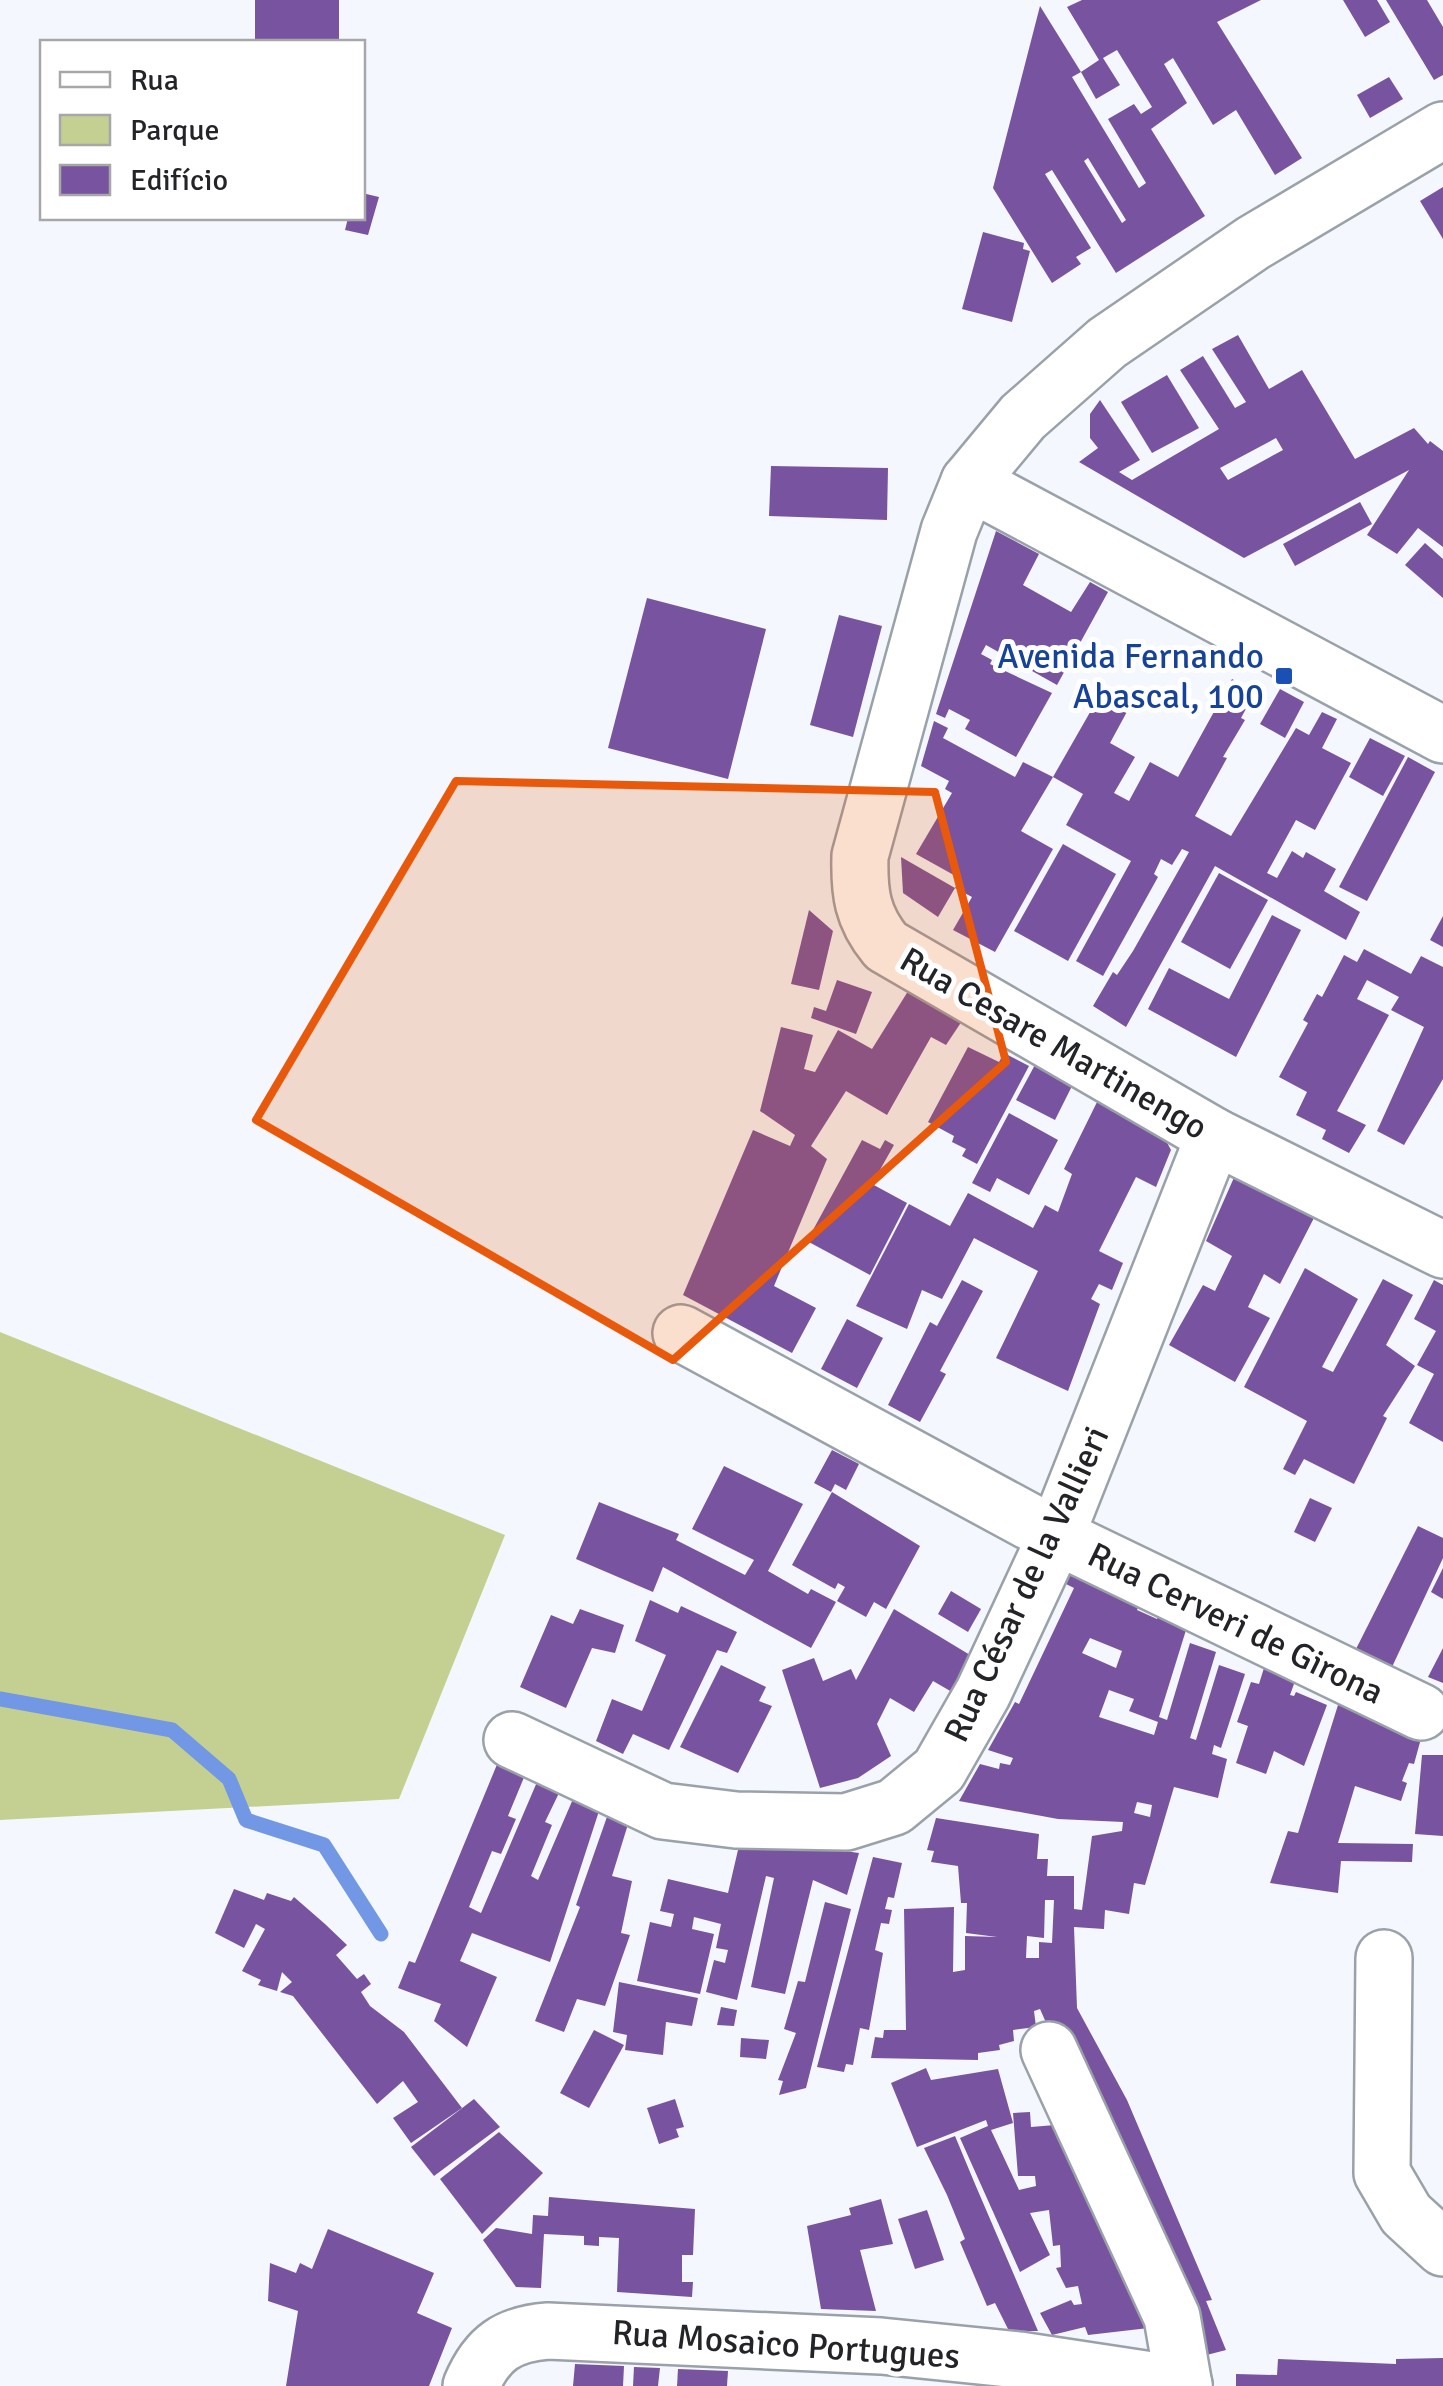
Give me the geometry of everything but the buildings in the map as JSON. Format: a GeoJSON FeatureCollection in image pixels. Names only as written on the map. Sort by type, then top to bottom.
{"type":"FeatureCollection","features":[{"type":"Feature","properties":{"kind":"street","name":"Rua Cesare Martinengo"},"geometry":{"type":"LineString","coordinates":[[1443,130],[1253,243],[1107,343],[1023,417],[969,482],[948,531],[860,856],[859,894],[868,924],[886,946],[1214,1136],[1443,1250]]}},
{"type":"Feature","properties":{"kind":"street"},"geometry":{"type":"LineString","coordinates":[[969,482],[1434,720]]}},
{"type":"Feature","properties":{"kind":"street","name":"Rua César de la Vallieri"},"geometry":{"type":"LineString","coordinates":[[512,1740],[663,1811],[736,1820],[846,1822],[894,1807],[939,1770],[983,1693],[1056,1536],[1214,1136]]}},
{"type":"Feature","properties":{"kind":"street","name":"Rua Cerveri de Girona"},"geometry":{"type":"LineString","coordinates":[[681,1334],[1056,1536],[1421,1712]]}},
{"type":"Feature","properties":{"kind":"street"},"geometry":{"type":"LineString","coordinates":[[1384,1958],[1382,2173],[1406,2214],[1443,2248]]}},
{"type":"Feature","properties":{"kind":"street"},"geometry":{"type":"LineString","coordinates":[[1048,2050],[1172,2317],[1184,2386]]}},
{"type":"Feature","properties":{"kind":"street","name":"Rua Mosaico Portugues"},"geometry":{"type":"LineString","coordinates":[[471,2386],[480,2364],[498,2344],[518,2333],[548,2331],[882,2346],[1019,2360],[1184,2386]]}},
{"type":"Feature","properties":{"kind":"highlighted area"},"geometry":{"type":"Polygon","coordinates":[[[456,781],[935,792],[1006,1062],[673,1360],[256,1120],[456,781]]]}},
{"type":"Feature","properties":{"kind":"green space"},"geometry":{"type":"Polygon","coordinates":[[[0,1332],[505,1535],[399,1799],[0,1820],[0,1332]]]}},
{"type":"Feature","properties":{"kind":"waterway"},"geometry":{"type":"LineString","coordinates":[[0,1699],[172,1730],[229,1779],[246,1820],[324,1845],[381,1934]]}},
{"type":"Feature","properties":{"kind":"place","name":"Avenida Fernando Abascal, 100"},"geometry":{"type":"Point","coordinates":[1284,676]}}]}
